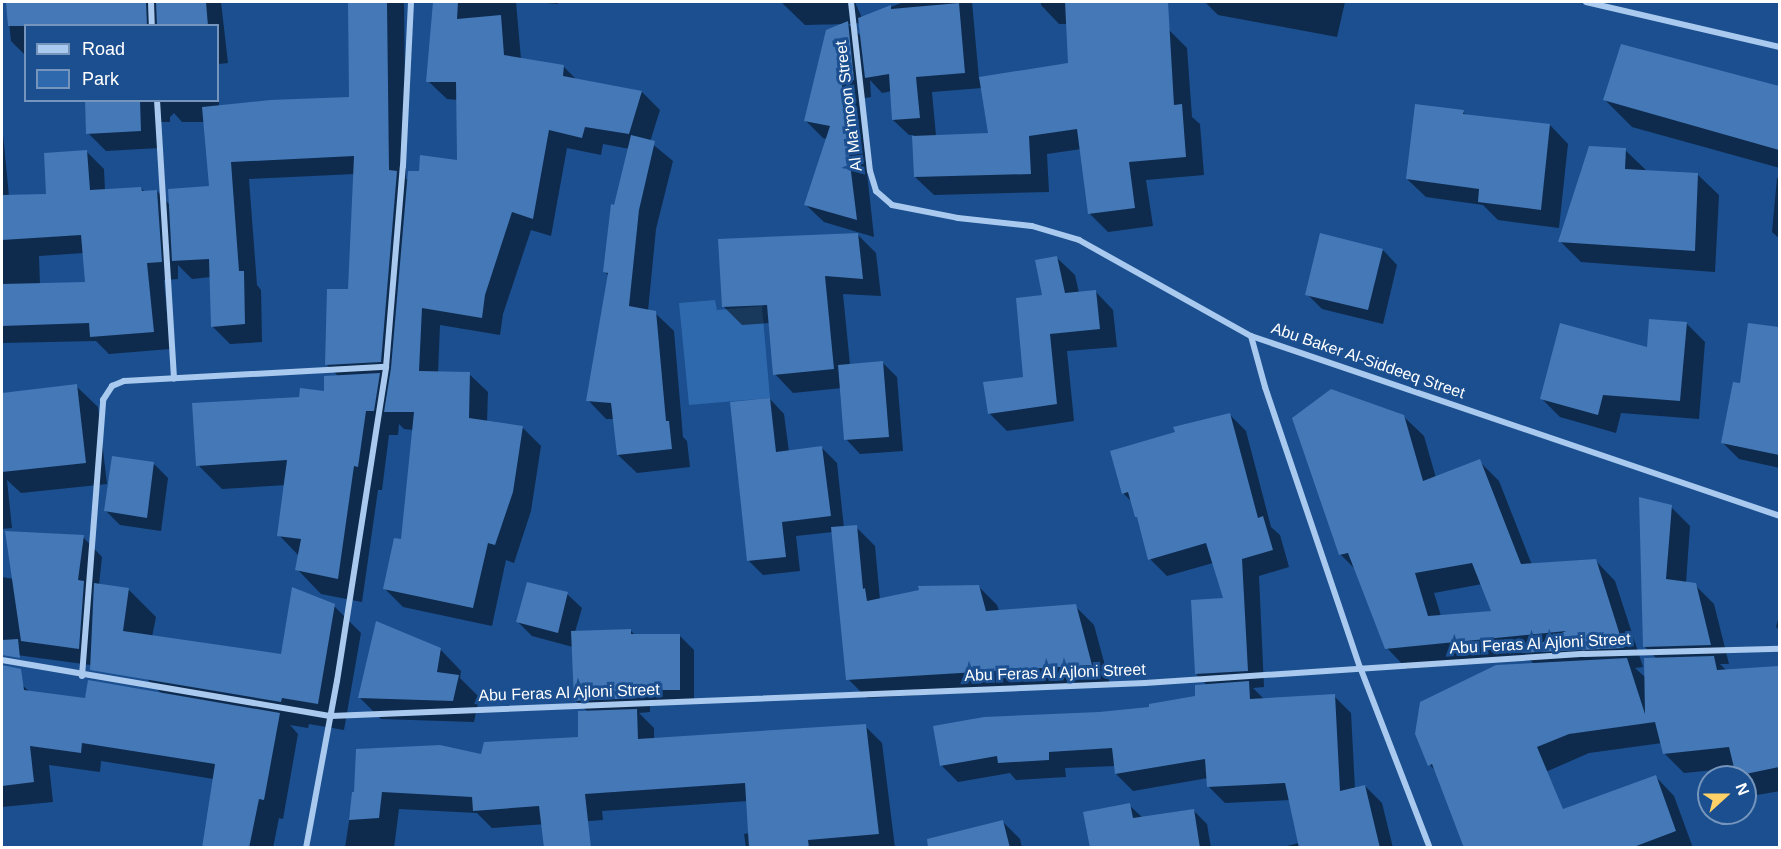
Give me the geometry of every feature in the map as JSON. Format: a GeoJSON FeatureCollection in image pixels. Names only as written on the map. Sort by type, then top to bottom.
{"type":"FeatureCollection","features":[{"type":"Feature","properties":{"kind":"street"},"geometry":{"type":"LineString","coordinates":[[151,2],[152,24]]}},
{"type":"Feature","properties":{"kind":"street"},"geometry":{"type":"LineString","coordinates":[[306,848],[331,716],[386,368],[403,166],[411,2]]}},
{"type":"Feature","properties":{"kind":"street","name":"Al Ma’moon Street"},"geometry":{"type":"LineString","coordinates":[[851,2],[870,171],[876,191],[892,205],[958,218],[1032,226],[1080,240],[1251,336]]}},
{"type":"Feature","properties":{"kind":"street"},"geometry":{"type":"LineString","coordinates":[[1586,2],[1604,3],[1779,47]]}},
{"type":"Feature","properties":{"kind":"street"},"geometry":{"type":"LineString","coordinates":[[157,102],[174,378]]}},
{"type":"Feature","properties":{"kind":"street"},"geometry":{"type":"LineString","coordinates":[[1251,336],[1265,387],[1360,667],[1430,848]]}},
{"type":"Feature","properties":{"kind":"street","name":"Abu Baker Al-Siddeeq Street"},"geometry":{"type":"LineString","coordinates":[[1251,336],[1779,516]]}},
{"type":"Feature","properties":{"kind":"street"},"geometry":{"type":"LineString","coordinates":[[82,676],[105,393],[112,386],[124,381],[386,368]]}},
{"type":"Feature","properties":{"kind":"street","name":"Abu Feras Al Ajloni Street"},"geometry":{"type":"LineString","coordinates":[[2,660],[82,676],[331,716],[1145,684],[1360,667],[1584,654],[1779,649]]}},
{"type":"Feature","properties":{"kind":"green space"},"geometry":{"type":"Polygon","coordinates":[[[715,300],[717,310],[762,306],[770,398],[689,405],[679,303],[715,300]]]}},
{"type":"Feature","properties":{"kind":"building"},"geometry":{"type":"Polygon","coordinates":[[[6,2],[146,2],[147,24],[8,26],[6,2]]]}},
{"type":"Feature","properties":{"kind":"building"},"geometry":{"type":"Polygon","coordinates":[[[156,2],[206,2],[208,24],[157,24],[156,2]]]}},
{"type":"Feature","properties":{"kind":"building"},"geometry":{"type":"Polygon","coordinates":[[[348,2],[387,2],[389,170],[397,171],[381,362],[325,365],[327,289],[348,289],[354,156],[231,162],[239,271],[244,271],[245,324],[211,327],[209,259],[172,261],[168,189],[209,186],[202,107],[270,100],[349,97],[348,2]]]}},
{"type":"Feature","properties":{"kind":"building"},"geometry":{"type":"Polygon","coordinates":[[[433,2],[458,2],[457,19],[501,15],[504,55],[564,65],[563,76],[642,91],[629,134],[585,127],[582,138],[549,130],[533,219],[512,212],[485,295],[482,318],[422,308],[419,371],[470,372],[469,418],[523,426],[513,492],[495,545],[488,543],[473,608],[383,589],[394,538],[401,539],[414,412],[384,412],[391,368],[408,171],[419,171],[420,155],[457,160],[456,82],[426,82],[433,2]]]}},
{"type":"Feature","properties":{"kind":"building"},"geometry":{"type":"Polygon","coordinates":[[[1065,2],[1168,2],[1174,105],[1182,104],[1186,157],[1129,162],[1135,208],[1088,214],[1077,129],[1029,136],[1031,174],[914,177],[912,136],[988,133],[979,77],[1068,63],[1065,2]]]}},
{"type":"Feature","properties":{"kind":"building"},"geometry":{"type":"Polygon","coordinates":[[[959,3],[965,73],[916,77],[920,118],[892,120],[889,74],[865,78],[858,18],[891,5],[891,9],[959,3]]]}},
{"type":"Feature","properties":{"kind":"building"},"geometry":{"type":"Polygon","coordinates":[[[848,21],[854,80],[842,82],[842,99],[857,220],[804,205],[830,126],[804,121],[826,30],[848,21]]]}},
{"type":"Feature","properties":{"kind":"building"},"geometry":{"type":"Polygon","coordinates":[[[1621,44],[1779,86],[1779,150],[1603,100],[1621,44]]]}},
{"type":"Feature","properties":{"kind":"building"},"geometry":{"type":"Polygon","coordinates":[[[85,102],[140,102],[141,131],[86,134],[85,102]]]}},
{"type":"Feature","properties":{"kind":"building"},"geometry":{"type":"Polygon","coordinates":[[[1415,104],[1464,110],[1463,114],[1550,124],[1541,210],[1478,202],[1479,189],[1406,179],[1415,104]]]}},
{"type":"Feature","properties":{"kind":"building"},"geometry":{"type":"Polygon","coordinates":[[[631,135],[655,141],[639,210],[629,306],[656,311],[666,421],[669,421],[672,449],[617,455],[611,403],[586,401],[608,273],[603,272],[611,204],[614,205],[631,135]]]}},
{"type":"Feature","properties":{"kind":"building"},"geometry":{"type":"Polygon","coordinates":[[[1589,146],[1626,148],[1625,169],[1698,173],[1695,251],[1558,242],[1589,146]]]}},
{"type":"Feature","properties":{"kind":"building"},"geometry":{"type":"Polygon","coordinates":[[[87,150],[90,190],[141,187],[142,191],[157,190],[162,262],[147,263],[154,332],[90,337],[89,323],[2,326],[2,284],[85,282],[81,235],[2,240],[2,195],[46,194],[44,153],[87,150]]]}},
{"type":"Feature","properties":{"kind":"building"},"geometry":{"type":"Polygon","coordinates":[[[858,233],[863,279],[825,276],[834,369],[773,375],[767,305],[722,307],[718,239],[858,233]]]}},
{"type":"Feature","properties":{"kind":"building"},"geometry":{"type":"Polygon","coordinates":[[[1320,233],[1383,249],[1368,310],[1305,295],[1320,233]]]}},
{"type":"Feature","properties":{"kind":"building"},"geometry":{"type":"Polygon","coordinates":[[[1057,256],[1065,293],[1096,290],[1100,329],[1050,334],[1057,404],[988,414],[983,382],[1023,377],[1016,298],[1042,295],[1035,260],[1057,256]]]}},
{"type":"Feature","properties":{"kind":"building"},"geometry":{"type":"Polygon","coordinates":[[[1649,319],[1687,322],[1680,401],[1603,395],[1598,415],[1540,399],[1560,323],[1647,347],[1649,319]]]}},
{"type":"Feature","properties":{"kind":"building"},"geometry":{"type":"Polygon","coordinates":[[[1748,323],[1779,327],[1779,455],[1721,443],[1733,382],[1740,383],[1748,323]]]}},
{"type":"Feature","properties":{"kind":"building"},"geometry":{"type":"Polygon","coordinates":[[[883,361],[889,437],[844,440],[838,365],[883,361]]]}},
{"type":"Feature","properties":{"kind":"building"},"geometry":{"type":"Polygon","coordinates":[[[380,373],[374,411],[366,411],[358,467],[354,466],[338,579],[295,570],[301,539],[277,536],[287,460],[196,466],[192,403],[299,397],[300,388],[324,391],[324,376],[380,373]]]}},
{"type":"Feature","properties":{"kind":"building"},"geometry":{"type":"Polygon","coordinates":[[[77,384],[86,463],[2,472],[2,393],[77,384]]]}},
{"type":"Feature","properties":{"kind":"building"},"geometry":{"type":"Polygon","coordinates":[[[1331,389],[1404,415],[1423,481],[1480,459],[1521,564],[1596,559],[1624,648],[1521,653],[1566,631],[1385,649],[1348,553],[1339,555],[1292,418],[1331,389]],[[1472,563],[1415,573],[1428,616],[1491,611],[1472,563]]]}},
{"type":"Feature","properties":{"kind":"building"},"geometry":{"type":"Polygon","coordinates":[[[770,398],[776,452],[822,446],[831,516],[782,522],[786,557],[747,561],[730,402],[770,398]]]}},
{"type":"Feature","properties":{"kind":"building"},"geometry":{"type":"Polygon","coordinates":[[[1230,413],[1258,518],[1263,516],[1273,550],[1242,559],[1248,671],[1195,674],[1191,600],[1223,598],[1206,543],[1148,560],[1137,517],[1135,517],[1128,492],[1122,494],[1110,451],[1175,432],[1173,427],[1230,413]]]}},
{"type":"Feature","properties":{"kind":"building"},"geometry":{"type":"Polygon","coordinates":[[[112,456],[154,462],[147,518],[104,511],[112,456]]]}},
{"type":"Feature","properties":{"kind":"building"},"geometry":{"type":"Polygon","coordinates":[[[1639,497],[1672,505],[1666,579],[1696,583],[1711,645],[1643,647],[1639,497]]]}},
{"type":"Feature","properties":{"kind":"building"},"geometry":{"type":"Polygon","coordinates":[[[857,525],[863,589],[865,588],[867,601],[919,590],[918,586],[979,585],[986,611],[1076,604],[1092,665],[846,680],[831,527],[857,525]]]}},
{"type":"Feature","properties":{"kind":"building"},"geometry":{"type":"Polygon","coordinates":[[[5,531],[84,535],[78,580],[84,581],[79,649],[21,641],[5,531]]]}},
{"type":"Feature","properties":{"kind":"building"},"geometry":{"type":"Polygon","coordinates":[[[527,582],[568,592],[558,633],[516,622],[527,582]]]}},
{"type":"Feature","properties":{"kind":"building"},"geometry":{"type":"Polygon","coordinates":[[[94,583],[129,588],[123,631],[281,654],[292,587],[335,604],[318,704],[282,698],[281,702],[90,670],[94,583]]]}},
{"type":"Feature","properties":{"kind":"building"},"geometry":{"type":"Polygon","coordinates":[[[376,621],[441,648],[437,672],[459,675],[453,701],[358,698],[376,621]]]}},
{"type":"Feature","properties":{"kind":"building"},"geometry":{"type":"Polygon","coordinates":[[[631,629],[631,634],[680,634],[680,690],[636,690],[636,698],[574,701],[571,631],[631,629]]]}},
{"type":"Feature","properties":{"kind":"building"},"geometry":{"type":"Polygon","coordinates":[[[18,639],[20,658],[2,655],[2,640],[18,639]]]}},
{"type":"Feature","properties":{"kind":"building"},"geometry":{"type":"Polygon","coordinates":[[[1714,656],[1717,670],[1779,666],[1779,767],[1757,772],[1757,765],[1733,765],[1729,747],[1663,754],[1655,722],[1569,734],[1537,747],[1563,809],[1656,775],[1676,831],[1631,848],[1464,848],[1432,764],[1428,766],[1415,734],[1420,702],[1496,665],[1627,658],[1645,714],[1644,658],[1714,656]]]}},
{"type":"Feature","properties":{"kind":"building"},"geometry":{"type":"Polygon","coordinates":[[[2,665],[21,669],[24,690],[85,698],[88,680],[280,713],[264,800],[259,799],[249,848],[202,848],[215,764],[82,743],[81,753],[30,746],[34,782],[2,786],[2,665]]]}},
{"type":"Feature","properties":{"kind":"building"},"geometry":{"type":"Polygon","coordinates":[[[1249,681],[1250,699],[1335,694],[1340,791],[1365,785],[1380,848],[1299,848],[1285,783],[1207,787],[1205,759],[1115,774],[1112,748],[1049,752],[1049,760],[998,763],[997,756],[940,766],[933,726],[984,717],[1099,712],[1149,707],[1149,704],[1195,696],[1195,685],[1249,681]]]}},
{"type":"Feature","properties":{"kind":"building"},"geometry":{"type":"Polygon","coordinates":[[[637,709],[638,739],[866,724],[879,834],[808,840],[809,848],[749,848],[745,783],[585,794],[591,848],[544,848],[539,806],[473,811],[472,797],[382,792],[379,818],[349,820],[352,792],[354,792],[356,749],[440,745],[481,754],[484,742],[578,737],[578,711],[637,709]]]}},
{"type":"Feature","properties":{"kind":"building"},"geometry":{"type":"Polygon","coordinates":[[[1130,803],[1133,818],[1194,809],[1200,848],[1090,848],[1083,812],[1130,803]]]}},
{"type":"Feature","properties":{"kind":"building"},"geometry":{"type":"Polygon","coordinates":[[[1003,820],[1010,848],[928,848],[927,839],[1003,820]]]}}]}
